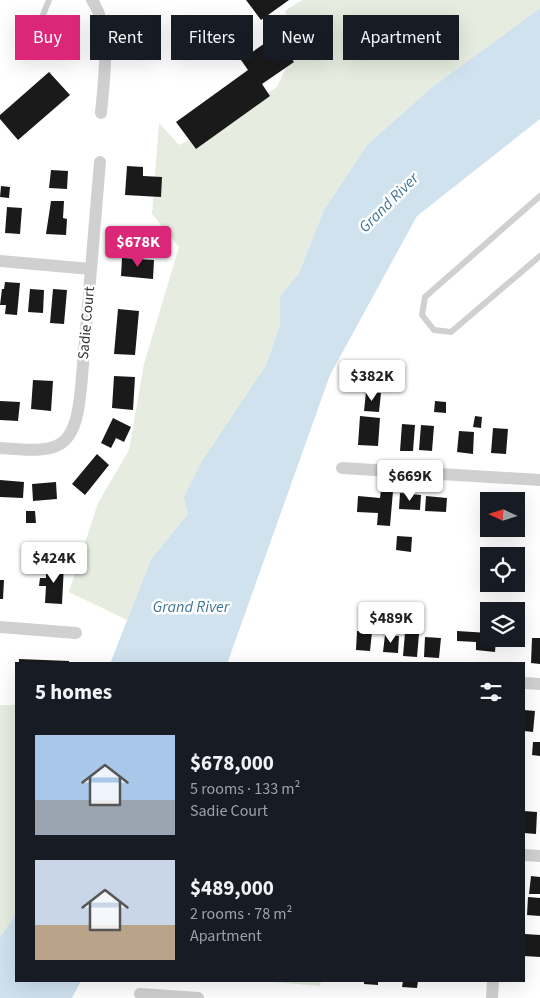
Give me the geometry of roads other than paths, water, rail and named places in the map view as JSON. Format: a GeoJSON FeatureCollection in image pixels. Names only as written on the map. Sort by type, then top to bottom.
{"type":"FeatureCollection","features":[{"type":"Feature","properties":{"kind":"street"},"geometry":{"type":"LineString","coordinates":[[92,0],[102,27],[105,51],[101,113]]}},
{"type":"Feature","properties":{"kind":"street","name":"Sadie Court"},"geometry":{"type":"LineString","coordinates":[[0,448],[43,451],[57,446],[69,437],[75,426],[79,411],[100,162]]}},
{"type":"Feature","properties":{"kind":"street"},"geometry":{"type":"LineString","coordinates":[[0,261],[91,268]]}},
{"type":"Feature","properties":{"kind":"street"},"geometry":{"type":"LineString","coordinates":[[342,468],[540,480]]}},
{"type":"Feature","properties":{"kind":"street"},"geometry":{"type":"LineString","coordinates":[[0,627],[76,633]]}},
{"type":"Feature","properties":{"kind":"street"},"geometry":{"type":"LineString","coordinates":[[525,684],[540,684]]}},
{"type":"Feature","properties":{"kind":"street"},"geometry":{"type":"LineString","coordinates":[[525,855],[540,856]]}},
{"type":"Feature","properties":{"kind":"street"},"geometry":{"type":"LineString","coordinates":[[492,998],[493,982]]}},
{"type":"Feature","properties":{"kind":"street"},"geometry":{"type":"LineString","coordinates":[[140,994],[198,998]]}},
{"type":"Feature","properties":{"kind":"lane"},"geometry":{"type":"LineString","coordinates":[[42,15],[49,0]]}},
{"type":"Feature","properties":{"kind":"lane"},"geometry":{"type":"LineString","coordinates":[[540,196],[425,297],[422,315],[434,330],[452,332],[540,256]]}},
{"type":"Feature","properties":{"kind":"lane"},"geometry":{"type":"LineString","coordinates":[[530,264],[540,265]]}},
{"type":"Feature","properties":{"kind":"water","name":"Grand River"},"geometry":{"type":"Polygon","coordinates":[[[540,8],[540,119],[417,216],[330,375],[228,662],[111,662],[151,559],[188,514],[184,497],[202,461],[266,365],[280,325],[280,296],[299,273],[324,210],[367,145],[431,88],[540,8]]]}},
{"type":"Feature","properties":{"kind":"water"},"geometry":{"type":"Polygon","coordinates":[[[15,915],[15,982],[80,982],[72,998],[0,998],[0,937],[15,915]]]}}]}
